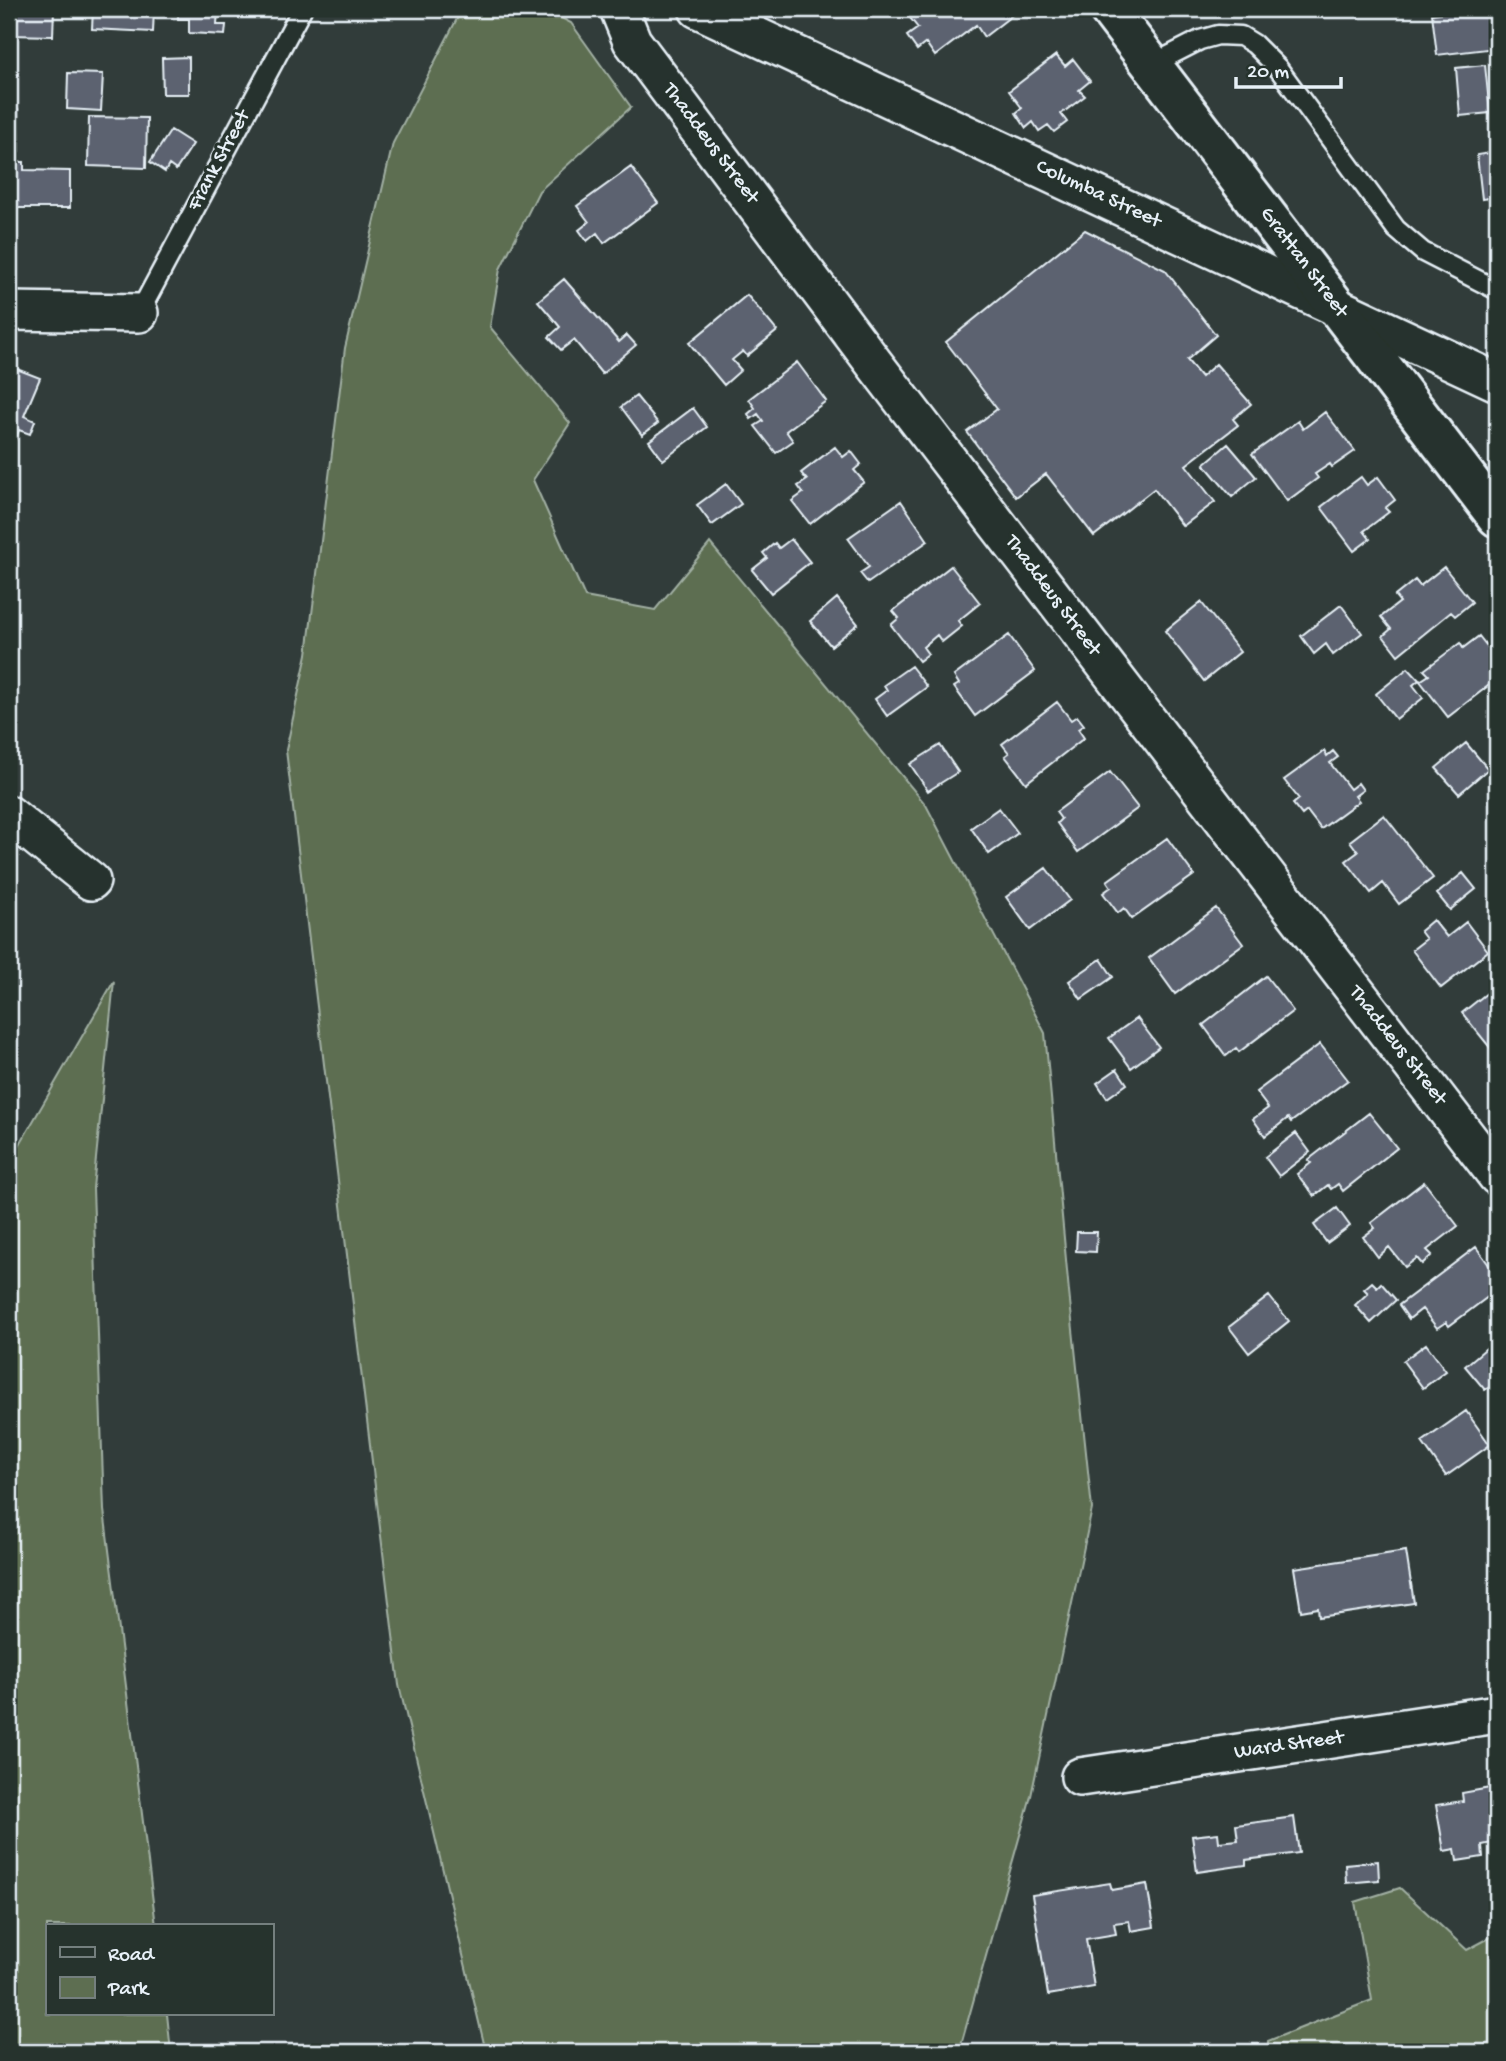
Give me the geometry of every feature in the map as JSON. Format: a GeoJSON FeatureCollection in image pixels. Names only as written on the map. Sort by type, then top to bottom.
{"type":"FeatureCollection","features":[{"type":"Feature","properties":{"kind":"main road","name":"Grattan Street"},"geometry":{"type":"LineString","coordinates":[[1108,9],[1497,517]]}},
{"type":"Feature","properties":{"kind":"street","name":"Thaddeus Street"},"geometry":{"type":"LineString","coordinates":[[619,9],[632,41],[873,362],[1497,1176]]}},
{"type":"Feature","properties":{"kind":"street","name":"Columba Street"},"geometry":{"type":"LineString","coordinates":[[698,9],[1497,382]]}},
{"type":"Feature","properties":{"kind":"street"},"geometry":{"type":"LineString","coordinates":[[9,311],[139,313]]}},
{"type":"Feature","properties":{"kind":"street"},"geometry":{"type":"LineString","coordinates":[[9,816],[91,881]]}},
{"type":"Feature","properties":{"kind":"street","name":"Ward Street"},"geometry":{"type":"LineString","coordinates":[[1080,1777],[1497,1714]]}},
{"type":"Feature","properties":{"kind":"lane","name":"Frank Street"},"geometry":{"type":"LineString","coordinates":[[139,313],[302,9]]}},
{"type":"Feature","properties":{"kind":"lane"},"geometry":{"type":"LineString","coordinates":[[1151,65],[1200,40],[1218,34],[1241,36],[1254,44],[1278,68],[1396,229],[1423,251],[1497,290]]}},
{"type":"Feature","properties":{"kind":"green space"},"geometry":{"type":"Polygon","coordinates":[[[462,9],[544,9],[571,23],[631,107],[539,191],[500,269],[490,327],[570,423],[533,480],[585,597],[655,610],[710,543],[926,805],[1045,1033],[1092,1509],[1031,1796],[959,2052],[486,2052],[399,1685],[286,750],[307,654],[345,348],[393,143],[462,9]]]}},
{"type":"Feature","properties":{"kind":"green space"},"geometry":{"type":"Polygon","coordinates":[[[114,981],[93,1188],[104,1510],[156,1924],[46,1924],[46,2016],[167,2016],[171,2052],[9,2052],[9,1163],[114,981]]]}},
{"type":"Feature","properties":{"kind":"green space"},"geometry":{"type":"Polygon","coordinates":[[[1400,1888],[1467,1950],[1497,1934],[1497,2052],[1268,2052],[1268,2041],[1372,2000],[1355,1902],[1400,1888]]]}},
{"type":"Feature","properties":{"kind":"building"},"geometry":{"type":"Polygon","coordinates":[[[13,9],[54,9],[53,36],[11,35],[13,9]]]}},
{"type":"Feature","properties":{"kind":"building"},"geometry":{"type":"Polygon","coordinates":[[[93,9],[154,9],[153,32],[92,29],[93,9]]]}},
{"type":"Feature","properties":{"kind":"building"},"geometry":{"type":"Polygon","coordinates":[[[178,9],[218,9],[217,25],[226,25],[225,35],[189,33],[189,19],[178,19],[178,9]]]}},
{"type":"Feature","properties":{"kind":"building"},"geometry":{"type":"Polygon","coordinates":[[[903,9],[960,9],[963,13],[968,9],[1019,10],[984,37],[976,25],[935,56],[926,43],[917,50],[907,36],[918,28],[903,9]]]}},
{"type":"Feature","properties":{"kind":"building"},"geometry":{"type":"Polygon","coordinates":[[[1496,9],[1496,48],[1437,55],[1432,14],[1496,9]]]}},
{"type":"Feature","properties":{"kind":"building"},"geometry":{"type":"Polygon","coordinates":[[[1056,55],[1065,66],[1073,59],[1090,81],[1079,90],[1085,96],[1061,114],[1067,122],[1054,132],[1048,125],[1039,131],[1033,122],[1026,128],[1016,113],[1022,108],[1009,91],[1056,55]]]}},
{"type":"Feature","properties":{"kind":"building"},"geometry":{"type":"Polygon","coordinates":[[[189,57],[189,94],[163,94],[162,58],[189,57]]]}},
{"type":"Feature","properties":{"kind":"building"},"geometry":{"type":"Polygon","coordinates":[[[1485,65],[1490,113],[1460,116],[1456,68],[1485,65]]]}},
{"type":"Feature","properties":{"kind":"building"},"geometry":{"type":"Polygon","coordinates":[[[68,73],[103,74],[101,111],[67,109],[68,73]]]}},
{"type":"Feature","properties":{"kind":"building"},"geometry":{"type":"Polygon","coordinates":[[[9,109],[18,109],[19,151],[9,151],[9,109]]]}},
{"type":"Feature","properties":{"kind":"building"},"geometry":{"type":"Polygon","coordinates":[[[89,117],[147,118],[146,168],[88,166],[89,117]]]}},
{"type":"Feature","properties":{"kind":"building"},"geometry":{"type":"Polygon","coordinates":[[[171,130],[193,144],[176,170],[169,165],[165,172],[150,162],[171,130]]]}},
{"type":"Feature","properties":{"kind":"building"},"geometry":{"type":"Polygon","coordinates":[[[1497,152],[1497,197],[1482,199],[1477,155],[1497,152]]]}},
{"type":"Feature","properties":{"kind":"building"},"geometry":{"type":"Polygon","coordinates":[[[13,162],[24,162],[24,170],[70,171],[70,208],[12,208],[13,162]]]}},
{"type":"Feature","properties":{"kind":"building"},"geometry":{"type":"Polygon","coordinates":[[[631,167],[658,203],[604,243],[597,233],[587,241],[579,230],[589,222],[577,206],[631,167]]]}},
{"type":"Feature","properties":{"kind":"building"},"geometry":{"type":"Polygon","coordinates":[[[1085,230],[1165,270],[1216,335],[1187,360],[1201,377],[1216,364],[1251,404],[1233,419],[1238,425],[1186,465],[1215,502],[1183,526],[1154,489],[1094,536],[1046,474],[1016,497],[967,432],[997,409],[946,342],[1085,230]]]}},
{"type":"Feature","properties":{"kind":"building"},"geometry":{"type":"Polygon","coordinates":[[[564,279],[619,342],[627,335],[636,345],[602,374],[574,340],[561,350],[549,337],[560,327],[538,301],[564,279]]]}},
{"type":"Feature","properties":{"kind":"building"},"geometry":{"type":"Polygon","coordinates":[[[747,295],[777,331],[747,356],[743,351],[732,360],[741,370],[724,385],[689,343],[747,295]]]}},
{"type":"Feature","properties":{"kind":"building"},"geometry":{"type":"Polygon","coordinates":[[[797,362],[826,401],[786,431],[793,441],[776,453],[755,426],[763,421],[758,414],[751,419],[748,414],[755,408],[749,399],[797,362]]]}},
{"type":"Feature","properties":{"kind":"building"},"geometry":{"type":"Polygon","coordinates":[[[9,366],[40,378],[24,416],[35,421],[30,434],[19,430],[14,442],[9,440],[9,366]]]}},
{"type":"Feature","properties":{"kind":"building"},"geometry":{"type":"Polygon","coordinates":[[[636,396],[658,423],[642,435],[621,407],[636,396]]]}},
{"type":"Feature","properties":{"kind":"building"},"geometry":{"type":"Polygon","coordinates":[[[693,408],[707,427],[663,460],[649,441],[693,408]]]}},
{"type":"Feature","properties":{"kind":"building"},"geometry":{"type":"Polygon","coordinates":[[[1325,412],[1355,451],[1332,467],[1330,464],[1315,474],[1318,478],[1287,501],[1252,454],[1298,421],[1303,429],[1325,412]]]}},
{"type":"Feature","properties":{"kind":"building"},"geometry":{"type":"Polygon","coordinates":[[[1228,444],[1256,477],[1232,497],[1204,464],[1228,444]]]}},
{"type":"Feature","properties":{"kind":"building"},"geometry":{"type":"Polygon","coordinates":[[[835,447],[843,457],[851,451],[861,464],[854,470],[864,482],[810,524],[792,501],[803,493],[798,486],[807,480],[801,473],[835,447]]]}},
{"type":"Feature","properties":{"kind":"building"},"geometry":{"type":"Polygon","coordinates":[[[1361,477],[1367,485],[1378,477],[1395,500],[1385,508],[1389,512],[1364,531],[1370,539],[1354,551],[1321,507],[1361,477]]]}},
{"type":"Feature","properties":{"kind":"building"},"geometry":{"type":"Polygon","coordinates":[[[726,484],[741,504],[712,525],[697,505],[726,484]]]}},
{"type":"Feature","properties":{"kind":"building"},"geometry":{"type":"Polygon","coordinates":[[[901,501],[928,541],[868,583],[860,573],[869,567],[848,538],[901,501]]]}},
{"type":"Feature","properties":{"kind":"building"},"geometry":{"type":"Polygon","coordinates":[[[791,539],[810,562],[771,593],[752,570],[767,558],[763,553],[775,543],[779,548],[791,539]]]}},
{"type":"Feature","properties":{"kind":"building"},"geometry":{"type":"Polygon","coordinates":[[[951,566],[980,603],[958,621],[962,626],[942,642],[937,635],[923,647],[928,654],[919,661],[891,625],[899,618],[893,611],[951,566]]]}},
{"type":"Feature","properties":{"kind":"building"},"geometry":{"type":"Polygon","coordinates":[[[1444,567],[1472,602],[1455,616],[1451,612],[1398,655],[1383,636],[1391,629],[1381,617],[1400,602],[1395,596],[1415,580],[1420,586],[1444,567]]]}},
{"type":"Feature","properties":{"kind":"building"},"geometry":{"type":"Polygon","coordinates":[[[837,598],[858,624],[831,646],[810,621],[837,598]]]}},
{"type":"Feature","properties":{"kind":"building"},"geometry":{"type":"Polygon","coordinates":[[[1201,602],[1240,652],[1204,681],[1165,631],[1201,602]]]}},
{"type":"Feature","properties":{"kind":"building"},"geometry":{"type":"Polygon","coordinates":[[[1341,605],[1362,633],[1333,655],[1326,644],[1314,654],[1301,636],[1341,605]]]}},
{"type":"Feature","properties":{"kind":"building"},"geometry":{"type":"Polygon","coordinates":[[[1009,635],[1035,671],[975,716],[954,687],[959,684],[954,676],[1009,635]]]}},
{"type":"Feature","properties":{"kind":"building"},"geometry":{"type":"Polygon","coordinates":[[[1479,636],[1490,650],[1496,644],[1497,646],[1497,679],[1448,717],[1420,681],[1429,675],[1424,670],[1460,643],[1463,648],[1479,636]]]}},
{"type":"Feature","properties":{"kind":"building"},"geometry":{"type":"Polygon","coordinates":[[[911,666],[927,687],[887,716],[875,699],[887,690],[884,685],[911,666]]]}},
{"type":"Feature","properties":{"kind":"building"},"geometry":{"type":"Polygon","coordinates":[[[1408,668],[1419,680],[1413,685],[1423,698],[1396,719],[1376,694],[1408,668]]]}},
{"type":"Feature","properties":{"kind":"building"},"geometry":{"type":"Polygon","coordinates":[[[1057,702],[1071,720],[1077,716],[1084,725],[1078,729],[1084,738],[1026,783],[1005,756],[1009,753],[1002,744],[1057,702]]]}},
{"type":"Feature","properties":{"kind":"building"},"geometry":{"type":"Polygon","coordinates":[[[1466,743],[1488,769],[1459,794],[1436,768],[1466,743]]]}},
{"type":"Feature","properties":{"kind":"building"},"geometry":{"type":"Polygon","coordinates":[[[940,745],[958,772],[928,791],[910,764],[940,745]]]}},
{"type":"Feature","properties":{"kind":"building"},"geometry":{"type":"Polygon","coordinates":[[[1324,751],[1327,756],[1333,751],[1338,757],[1330,763],[1350,789],[1358,783],[1363,790],[1355,796],[1359,801],[1321,829],[1307,811],[1302,815],[1293,804],[1299,799],[1284,780],[1324,751]]]}},
{"type":"Feature","properties":{"kind":"building"},"geometry":{"type":"Polygon","coordinates":[[[1110,772],[1138,808],[1078,852],[1057,823],[1061,819],[1056,812],[1110,772]]]}},
{"type":"Feature","properties":{"kind":"building"},"geometry":{"type":"Polygon","coordinates":[[[999,808],[1018,833],[989,854],[971,828],[999,808]]]}},
{"type":"Feature","properties":{"kind":"building"},"geometry":{"type":"Polygon","coordinates":[[[1384,815],[1433,878],[1399,904],[1383,883],[1371,893],[1346,861],[1358,852],[1350,841],[1384,815]]]}},
{"type":"Feature","properties":{"kind":"building"},"geometry":{"type":"Polygon","coordinates":[[[1167,838],[1194,875],[1132,919],[1124,908],[1118,913],[1103,893],[1111,887],[1107,881],[1167,838]]]}},
{"type":"Feature","properties":{"kind":"building"},"geometry":{"type":"Polygon","coordinates":[[[1046,868],[1070,900],[1030,930],[1006,897],[1046,868]]]}},
{"type":"Feature","properties":{"kind":"building"},"geometry":{"type":"Polygon","coordinates":[[[1463,873],[1476,889],[1450,910],[1437,894],[1463,873]]]}},
{"type":"Feature","properties":{"kind":"building"},"geometry":{"type":"Polygon","coordinates":[[[1216,908],[1243,944],[1175,994],[1149,958],[1216,908]]]}},
{"type":"Feature","properties":{"kind":"building"},"geometry":{"type":"Polygon","coordinates":[[[1433,920],[1447,937],[1466,922],[1488,951],[1441,988],[1412,950],[1426,939],[1420,931],[1433,920]]]}},
{"type":"Feature","properties":{"kind":"building"},"geometry":{"type":"Polygon","coordinates":[[[1101,959],[1113,977],[1081,999],[1069,981],[1101,959]]]}},
{"type":"Feature","properties":{"kind":"building"},"geometry":{"type":"Polygon","coordinates":[[[1266,976],[1293,1011],[1239,1052],[1236,1048],[1226,1056],[1203,1025],[1266,976]]]}},
{"type":"Feature","properties":{"kind":"building"},"geometry":{"type":"Polygon","coordinates":[[[1497,985],[1497,1054],[1496,1055],[1462,1013],[1497,985]]]}},
{"type":"Feature","properties":{"kind":"building"},"geometry":{"type":"Polygon","coordinates":[[[1137,1018],[1159,1047],[1131,1068],[1109,1038],[1137,1018]]]}},
{"type":"Feature","properties":{"kind":"building"},"geometry":{"type":"Polygon","coordinates":[[[1320,1044],[1348,1080],[1291,1122],[1288,1118],[1265,1136],[1253,1119],[1268,1108],[1256,1092],[1320,1044]]]}},
{"type":"Feature","properties":{"kind":"building"},"geometry":{"type":"Polygon","coordinates":[[[1117,1069],[1127,1084],[1107,1098],[1097,1083],[1117,1069]]]}},
{"type":"Feature","properties":{"kind":"building"},"geometry":{"type":"Polygon","coordinates":[[[1369,1113],[1397,1148],[1343,1191],[1338,1184],[1331,1189],[1328,1185],[1314,1196],[1297,1174],[1311,1163],[1308,1160],[1369,1113]]]}},
{"type":"Feature","properties":{"kind":"building"},"geometry":{"type":"Polygon","coordinates":[[[1296,1133],[1310,1152],[1279,1176],[1265,1157],[1296,1133]]]}},
{"type":"Feature","properties":{"kind":"building"},"geometry":{"type":"Polygon","coordinates":[[[1424,1182],[1458,1226],[1427,1250],[1432,1255],[1422,1264],[1417,1258],[1405,1267],[1389,1247],[1378,1257],[1363,1237],[1375,1228],[1371,1223],[1424,1182]]]}},
{"type":"Feature","properties":{"kind":"building"},"geometry":{"type":"Polygon","coordinates":[[[1337,1208],[1350,1226],[1327,1243],[1314,1225],[1337,1208]]]}},
{"type":"Feature","properties":{"kind":"building"},"geometry":{"type":"Polygon","coordinates":[[[1077,1232],[1097,1232],[1096,1252],[1076,1251],[1077,1232]]]}},
{"type":"Feature","properties":{"kind":"building"},"geometry":{"type":"Polygon","coordinates":[[[1476,1247],[1497,1276],[1497,1290],[1449,1326],[1446,1322],[1437,1328],[1422,1309],[1409,1319],[1399,1305],[1476,1247]]]}},
{"type":"Feature","properties":{"kind":"building"},"geometry":{"type":"Polygon","coordinates":[[[1372,1282],[1377,1287],[1381,1283],[1396,1300],[1371,1323],[1355,1305],[1368,1293],[1364,1289],[1372,1282]]]}},
{"type":"Feature","properties":{"kind":"building"},"geometry":{"type":"Polygon","coordinates":[[[1269,1296],[1289,1321],[1249,1353],[1229,1327],[1269,1296]]]}},
{"type":"Feature","properties":{"kind":"building"},"geometry":{"type":"Polygon","coordinates":[[[1497,1339],[1497,1393],[1491,1386],[1485,1390],[1465,1366],[1497,1339]]]}},
{"type":"Feature","properties":{"kind":"building"},"geometry":{"type":"Polygon","coordinates":[[[1426,1344],[1446,1371],[1423,1388],[1403,1361],[1426,1344]]]}},
{"type":"Feature","properties":{"kind":"building"},"geometry":{"type":"Polygon","coordinates":[[[1466,1411],[1490,1445],[1446,1476],[1422,1442],[1466,1411]]]}},
{"type":"Feature","properties":{"kind":"building"},"geometry":{"type":"Polygon","coordinates":[[[1406,1551],[1414,1603],[1319,1617],[1318,1608],[1301,1611],[1294,1568],[1406,1551]]]}},
{"type":"Feature","properties":{"kind":"building"},"geometry":{"type":"Polygon","coordinates":[[[1490,1788],[1497,1842],[1482,1845],[1483,1857],[1457,1861],[1455,1849],[1444,1851],[1436,1805],[1463,1801],[1462,1793],[1490,1788]]]}},
{"type":"Feature","properties":{"kind":"building"},"geometry":{"type":"Polygon","coordinates":[[[1294,1817],[1299,1853],[1246,1860],[1246,1865],[1197,1872],[1192,1836],[1218,1833],[1219,1842],[1238,1840],[1236,1825],[1294,1817]]]}},
{"type":"Feature","properties":{"kind":"building"},"geometry":{"type":"Polygon","coordinates":[[[1378,1861],[1379,1880],[1346,1883],[1345,1864],[1378,1861]]]}},
{"type":"Feature","properties":{"kind":"building"},"geometry":{"type":"Polygon","coordinates":[[[1110,1883],[1112,1890],[1147,1884],[1154,1927],[1131,1931],[1129,1921],[1114,1923],[1116,1934],[1086,1939],[1094,1987],[1048,1995],[1032,1895],[1110,1883]]]}}]}
